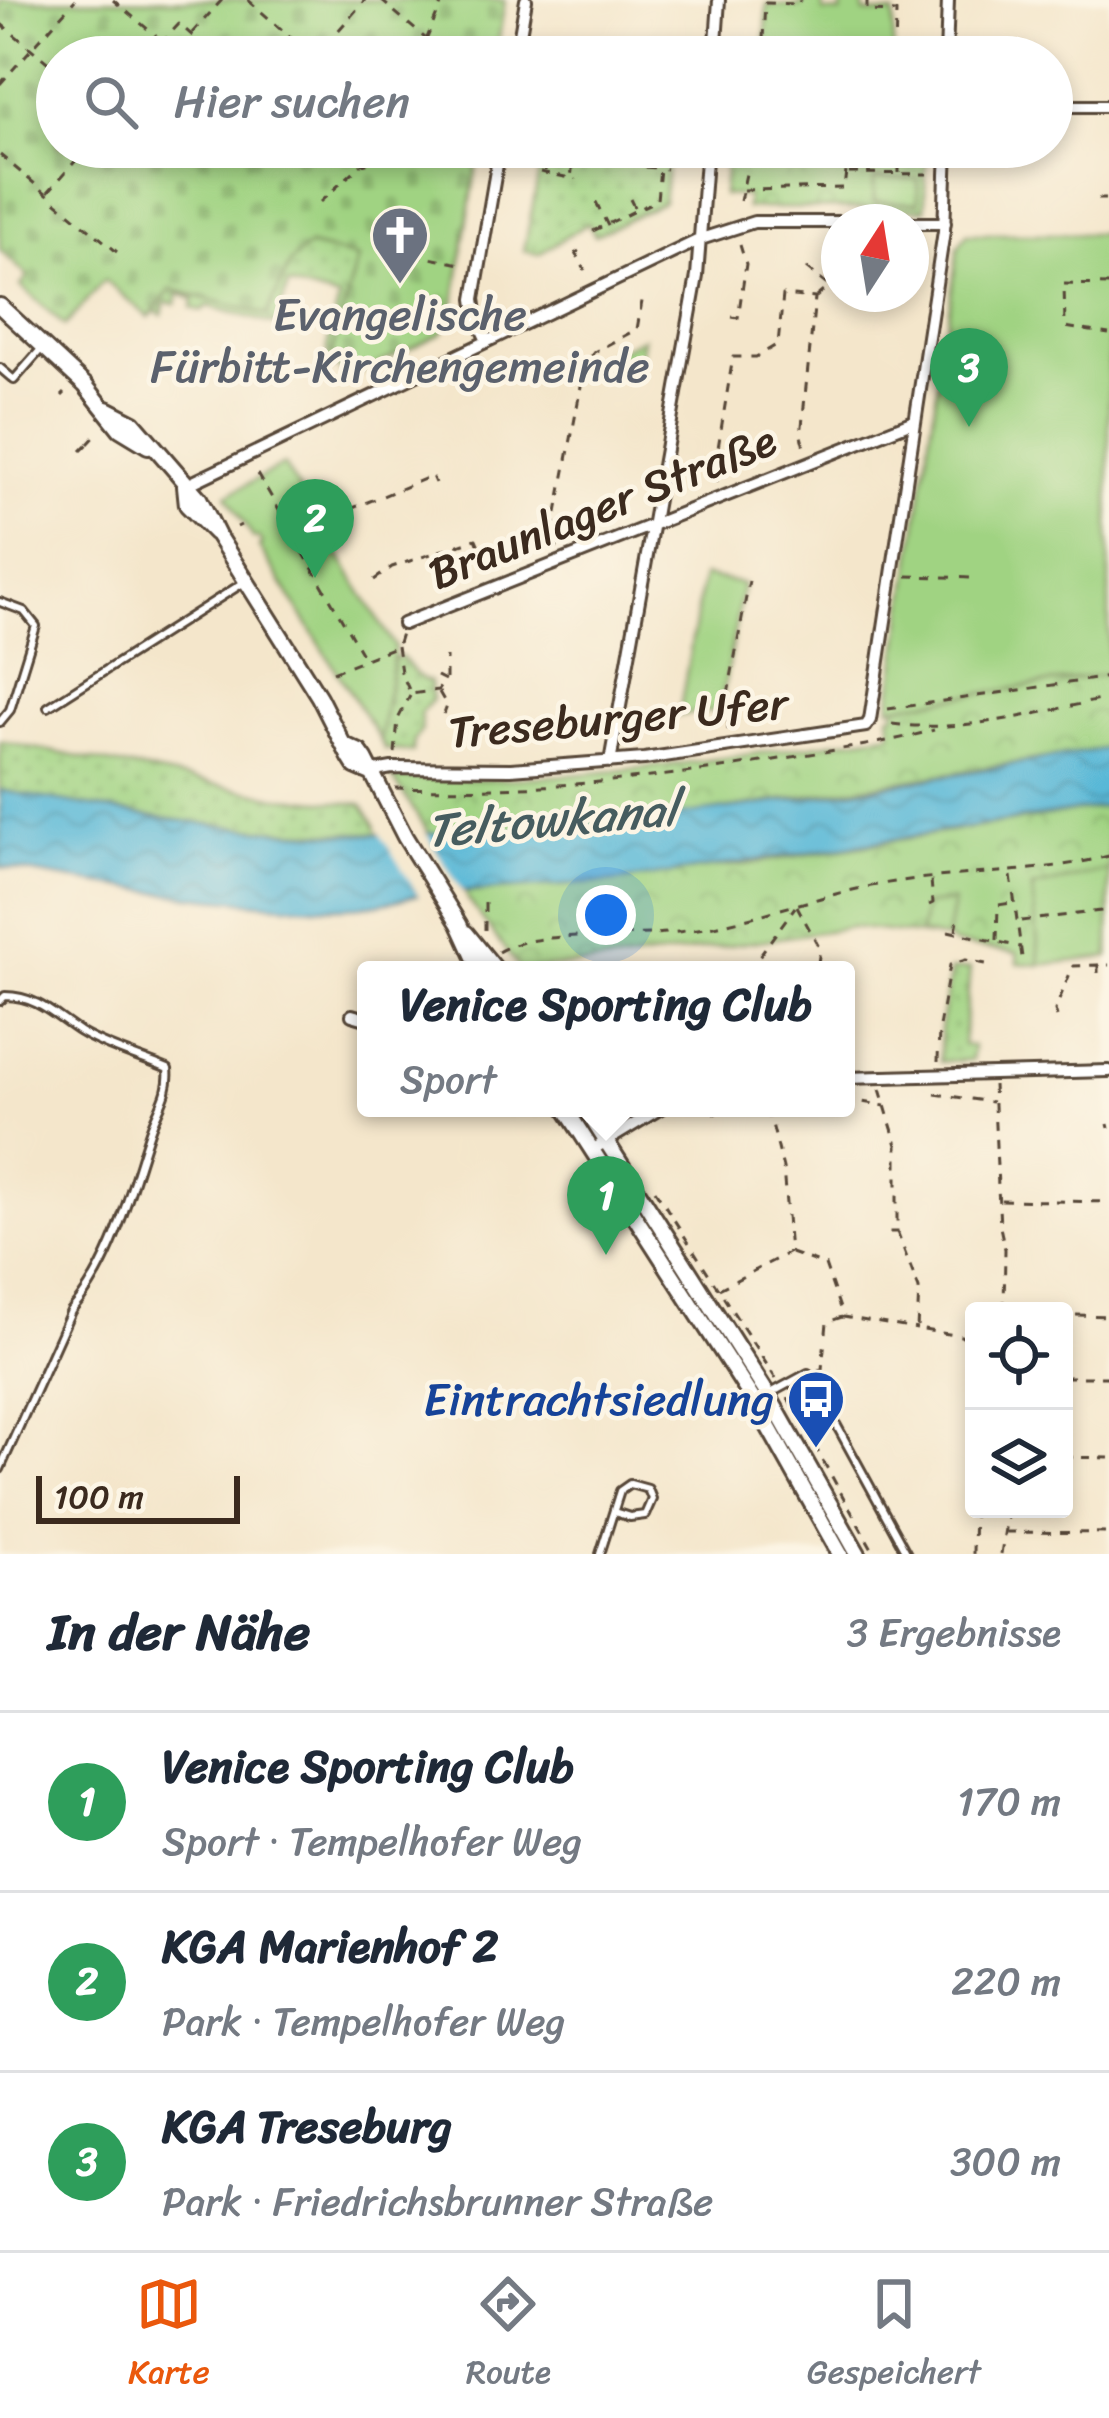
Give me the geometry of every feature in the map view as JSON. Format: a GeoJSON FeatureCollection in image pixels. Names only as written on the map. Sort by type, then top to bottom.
{"type":"FeatureCollection","features":[{"type":"Feature","properties":{"kind":"street"},"geometry":{"type":"LineString","coordinates":[[520,36],[526,0]]}},
{"type":"Feature","properties":{"kind":"street"},"geometry":{"type":"LineString","coordinates":[[716,36],[719,0]]}},
{"type":"Feature","properties":{"kind":"street"},"geometry":{"type":"LineString","coordinates":[[947,36],[948,0]]}},
{"type":"Feature","properties":{"kind":"street"},"geometry":{"type":"LineString","coordinates":[[1073,106],[1109,106]]}},
{"type":"Feature","properties":{"kind":"street"},"geometry":{"type":"LineString","coordinates":[[487,341],[474,309],[497,168]]}},
{"type":"Feature","properties":{"kind":"street"},"geometry":{"type":"LineString","coordinates":[[610,762],[700,239],[705,168]]}},
{"type":"Feature","properties":{"kind":"street"},"geometry":{"type":"LineString","coordinates":[[914,421],[945,223],[946,168]]}},
{"type":"Feature","properties":{"kind":"street"},"geometry":{"type":"LineString","coordinates":[[185,486],[700,239],[754,222],[821,222]]}},
{"type":"Feature","properties":{"kind":"street"},"geometry":{"type":"LineString","coordinates":[[929,223],[945,223]]}},
{"type":"Feature","properties":{"kind":"street"},"geometry":{"type":"LineString","coordinates":[[0,305],[107,410],[129,438],[153,448],[185,486],[187,505],[218,536],[355,766],[369,772],[390,794],[476,961]]}},
{"type":"Feature","properties":{"kind":"street","name":"Braunlager Straße"},"geometry":{"type":"LineString","coordinates":[[403,624],[914,421]]}},
{"type":"Feature","properties":{"kind":"street","name":"Treseburger Ufer"},"geometry":{"type":"LineString","coordinates":[[369,772],[610,762],[860,729],[870,720],[914,421]]}},
{"type":"Feature","properties":{"kind":"street"},"geometry":{"type":"LineString","coordinates":[[459,925],[489,961]]}},
{"type":"Feature","properties":{"kind":"street"},"geometry":{"type":"LineString","coordinates":[[352,1015],[357,1016]]}},
{"type":"Feature","properties":{"kind":"street"},"geometry":{"type":"LineString","coordinates":[[855,1078],[1109,1071]]}},
{"type":"Feature","properties":{"kind":"street"},"geometry":{"type":"LineString","coordinates":[[574,1117],[599,1146],[768,1395],[839,1535],[840,1554]]}},
{"type":"Feature","properties":{"kind":"street"},"geometry":{"type":"LineString","coordinates":[[588,1117],[599,1146],[755,1403],[839,1535],[858,1554]]}},
{"type":"Feature","properties":{"kind":"street"},"geometry":{"type":"LineString","coordinates":[[599,1146],[646,1117]]}},
{"type":"Feature","properties":{"kind":"lane"},"geometry":{"type":"LineString","coordinates":[[0,368],[14,380],[44,346]]}},
{"type":"Feature","properties":{"kind":"lane"},"geometry":{"type":"LineString","coordinates":[[48,707],[246,581]]}},
{"type":"Feature","properties":{"kind":"lane"},"geometry":{"type":"LineString","coordinates":[[0,602],[24,611],[36,626],[10,710],[0,722]]}},
{"type":"Feature","properties":{"kind":"lane"},"geometry":{"type":"LineString","coordinates":[[0,1001],[5,996],[21,996],[55,1012],[80,1032],[168,1070],[170,1084],[116,1231],[83,1298],[71,1311],[0,1469]]}},
{"type":"Feature","properties":{"kind":"lane"},"geometry":{"type":"LineString","coordinates":[[768,1395],[808,1373],[907,1554]]}},
{"type":"Feature","properties":{"kind":"lane"},"geometry":{"type":"LineString","coordinates":[[600,1554],[614,1512],[623,1488],[640,1484],[648,1490],[652,1499],[645,1515],[614,1512]]}},
{"type":"Feature","properties":{"kind":"path"},"geometry":{"type":"LineString","coordinates":[[43,36],[75,0]]}},
{"type":"Feature","properties":{"kind":"path"},"geometry":{"type":"LineString","coordinates":[[113,0],[157,36]]}},
{"type":"Feature","properties":{"kind":"path"},"geometry":{"type":"LineString","coordinates":[[168,36],[179,24],[191,34],[222,0]]}},
{"type":"Feature","properties":{"kind":"path"},"geometry":{"type":"LineString","coordinates":[[248,0],[290,36]]}},
{"type":"Feature","properties":{"kind":"path"},"geometry":{"type":"LineString","coordinates":[[333,36],[365,0]]}},
{"type":"Feature","properties":{"kind":"path"},"geometry":{"type":"LineString","coordinates":[[381,0],[422,36]]}},
{"type":"Feature","properties":{"kind":"path"},"geometry":{"type":"LineString","coordinates":[[426,36],[443,0]]}},
{"type":"Feature","properties":{"kind":"path"},"geometry":{"type":"LineString","coordinates":[[763,36],[765,3],[800,4],[800,0]]}},
{"type":"Feature","properties":{"kind":"path"},"geometry":{"type":"LineString","coordinates":[[867,0],[867,11],[896,12],[895,36]]}},
{"type":"Feature","properties":{"kind":"path"},"geometry":{"type":"LineString","coordinates":[[0,23],[36,53]]}},
{"type":"Feature","properties":{"kind":"path"},"geometry":{"type":"LineString","coordinates":[[0,82],[36,43]]}},
{"type":"Feature","properties":{"kind":"path"},"geometry":{"type":"LineString","coordinates":[[0,155],[117,252]]}},
{"type":"Feature","properties":{"kind":"path"},"geometry":{"type":"LineString","coordinates":[[47,194],[70,168]]}},
{"type":"Feature","properties":{"kind":"path"},"geometry":{"type":"LineString","coordinates":[[320,202],[358,168]]}},
{"type":"Feature","properties":{"kind":"path"},"geometry":{"type":"LineString","coordinates":[[543,168],[542,173],[574,179],[574,168]]}},
{"type":"Feature","properties":{"kind":"path"},"geometry":{"type":"LineString","coordinates":[[593,231],[660,201],[663,169],[654,168]]}},
{"type":"Feature","properties":{"kind":"path"},"geometry":{"type":"LineString","coordinates":[[740,201],[748,168]]}},
{"type":"Feature","properties":{"kind":"path"},"geometry":{"type":"LineString","coordinates":[[743,190],[841,189],[846,186],[847,168]]}},
{"type":"Feature","properties":{"kind":"path"},"geometry":{"type":"LineString","coordinates":[[898,168],[898,174]]}},
{"type":"Feature","properties":{"kind":"path"},"geometry":{"type":"LineString","coordinates":[[847,173],[927,174]]}},
{"type":"Feature","properties":{"kind":"path"},"geometry":{"type":"LineString","coordinates":[[630,199],[635,211]]}},
{"type":"Feature","properties":{"kind":"path"},"geometry":{"type":"LineString","coordinates":[[1098,199],[1105,199]]}},
{"type":"Feature","properties":{"kind":"path"},"geometry":{"type":"LineString","coordinates":[[596,202],[608,226]]}},
{"type":"Feature","properties":{"kind":"path"},"geometry":{"type":"LineString","coordinates":[[732,317],[737,318],[746,264],[740,244]]}},
{"type":"Feature","properties":{"kind":"path"},"geometry":{"type":"LineString","coordinates":[[579,251],[585,270]]}},
{"type":"Feature","properties":{"kind":"path"},"geometry":{"type":"LineString","coordinates":[[414,255],[480,268]]}},
{"type":"Feature","properties":{"kind":"path"},"geometry":{"type":"LineString","coordinates":[[806,268],[821,280]]}},
{"type":"Feature","properties":{"kind":"path"},"geometry":{"type":"LineString","coordinates":[[1109,285],[1064,284],[1065,327],[1109,334]]}},
{"type":"Feature","properties":{"kind":"path"},"geometry":{"type":"LineString","coordinates":[[804,446],[799,436],[810,319],[821,292]]}},
{"type":"Feature","properties":{"kind":"path"},"geometry":{"type":"LineString","coordinates":[[724,355],[756,357],[778,344],[783,295],[815,298]]}},
{"type":"Feature","properties":{"kind":"path"},"geometry":{"type":"LineString","coordinates":[[562,561],[553,534],[561,472],[582,380],[594,352],[637,328],[643,296]]}},
{"type":"Feature","properties":{"kind":"path"},"geometry":{"type":"LineString","coordinates":[[717,482],[712,466],[733,356]]}},
{"type":"Feature","properties":{"kind":"path"},"geometry":{"type":"LineString","coordinates":[[574,380],[582,380]]}},
{"type":"Feature","properties":{"kind":"path"},"geometry":{"type":"LineString","coordinates":[[569,410],[576,411]]}},
{"type":"Feature","properties":{"kind":"path"},"geometry":{"type":"LineString","coordinates":[[81,452],[99,432]]}},
{"type":"Feature","properties":{"kind":"path"},"geometry":{"type":"LineString","coordinates":[[563,440],[570,442]]}},
{"type":"Feature","properties":{"kind":"path"},"geometry":{"type":"LineString","coordinates":[[258,474],[365,658]]}},
{"type":"Feature","properties":{"kind":"path"},"geometry":{"type":"LineString","coordinates":[[333,516],[432,476],[435,483]]}},
{"type":"Feature","properties":{"kind":"path"},"geometry":{"type":"LineString","coordinates":[[397,489],[401,499]]}},
{"type":"Feature","properties":{"kind":"path"},"geometry":{"type":"LineString","coordinates":[[552,501],[559,502]]}},
{"type":"Feature","properties":{"kind":"path"},"geometry":{"type":"LineString","coordinates":[[546,532],[553,534]]}},
{"type":"Feature","properties":{"kind":"path"},"geometry":{"type":"LineString","coordinates":[[374,580],[476,538],[479,546]]}},
{"type":"Feature","properties":{"kind":"path"},"geometry":{"type":"LineString","coordinates":[[441,551],[445,560]]}},
{"type":"Feature","properties":{"kind":"path"},"geometry":{"type":"LineString","coordinates":[[907,576],[974,578]]}},
{"type":"Feature","properties":{"kind":"path"},"geometry":{"type":"LineString","coordinates":[[728,730],[728,694],[749,581]]}},
{"type":"Feature","properties":{"kind":"path","name":"Braunlager Straße"},"geometry":{"type":"LineString","coordinates":[[333,672],[397,646],[403,624]]}},
{"type":"Feature","properties":{"kind":"path"},"geometry":{"type":"LineString","coordinates":[[740,630],[748,631]]}},
{"type":"Feature","properties":{"kind":"path"},"geometry":{"type":"LineString","coordinates":[[397,646],[411,694]]}},
{"type":"Feature","properties":{"kind":"path"},"geometry":{"type":"LineString","coordinates":[[411,694],[438,690],[449,669],[446,657]]}},
{"type":"Feature","properties":{"kind":"path"},"geometry":{"type":"LineString","coordinates":[[734,660],[742,662]]}},
{"type":"Feature","properties":{"kind":"path"},"geometry":{"type":"LineString","coordinates":[[433,674],[445,680]]}},
{"type":"Feature","properties":{"kind":"path"},"geometry":{"type":"LineString","coordinates":[[888,710],[1109,677]]}},
{"type":"Feature","properties":{"kind":"path"},"geometry":{"type":"LineString","coordinates":[[438,690],[447,706],[444,714]]}},
{"type":"Feature","properties":{"kind":"path"},"geometry":{"type":"LineString","coordinates":[[395,753],[398,718],[411,694]]}},
{"type":"Feature","properties":{"kind":"path"},"geometry":{"type":"LineString","coordinates":[[728,694],[736,696]]}},
{"type":"Feature","properties":{"kind":"path"},"geometry":{"type":"LineString","coordinates":[[390,794],[581,784],[716,769],[1109,698]]}},
{"type":"Feature","properties":{"kind":"path"},"geometry":{"type":"LineString","coordinates":[[892,724],[934,730]]}},
{"type":"Feature","properties":{"kind":"path"},"geometry":{"type":"LineString","coordinates":[[499,951],[526,941],[696,930],[764,917],[864,888],[931,878],[1011,874],[1109,856]]}},
{"type":"Feature","properties":{"kind":"path"},"geometry":{"type":"LineString","coordinates":[[1011,874],[1023,965]]}},
{"type":"Feature","properties":{"kind":"path"},"geometry":{"type":"LineString","coordinates":[[929,905],[933,903],[931,878]]}},
{"type":"Feature","properties":{"kind":"path"},"geometry":{"type":"LineString","coordinates":[[483,931],[487,928],[485,894]]}},
{"type":"Feature","properties":{"kind":"path"},"geometry":{"type":"LineString","coordinates":[[997,942],[998,905],[1014,902]]}},
{"type":"Feature","properties":{"kind":"path"},"geometry":{"type":"LineString","coordinates":[[756,961],[796,905]]}},
{"type":"Feature","properties":{"kind":"path"},"geometry":{"type":"LineString","coordinates":[[796,905],[820,949],[818,961]]}},
{"type":"Feature","properties":{"kind":"path"},"geometry":{"type":"LineString","coordinates":[[1020,922],[1109,910]]}},
{"type":"Feature","properties":{"kind":"path"},"geometry":{"type":"LineString","coordinates":[[956,933],[959,914]]}},
{"type":"Feature","properties":{"kind":"path"},"geometry":{"type":"LineString","coordinates":[[948,932],[1022,947]]}},
{"type":"Feature","properties":{"kind":"path"},"geometry":{"type":"LineString","coordinates":[[938,1064],[939,1027],[956,952]]}},
{"type":"Feature","properties":{"kind":"path"},"geometry":{"type":"LineString","coordinates":[[954,961],[986,964]]}},
{"type":"Feature","properties":{"kind":"path"},"geometry":{"type":"LineString","coordinates":[[1057,1017],[1055,1010],[1073,966],[1098,969],[1109,965]]}},
{"type":"Feature","properties":{"kind":"path"},"geometry":{"type":"LineString","coordinates":[[940,972],[949,974]]}},
{"type":"Feature","properties":{"kind":"path"},"geometry":{"type":"LineString","coordinates":[[930,1026],[939,1027]]}},
{"type":"Feature","properties":{"kind":"path"},"geometry":{"type":"LineString","coordinates":[[993,1083],[1004,1302]]}},
{"type":"Feature","properties":{"kind":"path"},"geometry":{"type":"LineString","coordinates":[[933,1101],[934,1085]]}},
{"type":"Feature","properties":{"kind":"path"},"geometry":{"type":"LineString","coordinates":[[880,1087],[897,1145],[897,1232],[920,1288],[917,1329]]}},
{"type":"Feature","properties":{"kind":"path"},"geometry":{"type":"LineString","coordinates":[[934,1094],[994,1102]]}},
{"type":"Feature","properties":{"kind":"path"},"geometry":{"type":"LineString","coordinates":[[967,1107],[968,1100]]}},
{"type":"Feature","properties":{"kind":"path"},"geometry":{"type":"LineString","coordinates":[[855,1101],[885,1106]]}},
{"type":"Feature","properties":{"kind":"path"},"geometry":{"type":"LineString","coordinates":[[864,1111],[866,1103]]}},
{"type":"Feature","properties":{"kind":"path"},"geometry":{"type":"LineString","coordinates":[[750,1121],[751,1117]]}},
{"type":"Feature","properties":{"kind":"path"},"geometry":{"type":"LineString","coordinates":[[766,1117],[770,1118],[783,1168],[790,1252]]}},
{"type":"Feature","properties":{"kind":"path"},"geometry":{"type":"LineString","coordinates":[[889,1164],[897,1164]]}},
{"type":"Feature","properties":{"kind":"path"},"geometry":{"type":"LineString","coordinates":[[889,1198],[897,1198]]}},
{"type":"Feature","properties":{"kind":"path"},"geometry":{"type":"LineString","coordinates":[[999,1200],[1109,1202]]}},
{"type":"Feature","properties":{"kind":"path"},"geometry":{"type":"LineString","coordinates":[[613,1224],[619,1220]]}},
{"type":"Feature","properties":{"kind":"path"},"geometry":{"type":"LineString","coordinates":[[890,1232],[897,1232]]}},
{"type":"Feature","properties":{"kind":"path"},"geometry":{"type":"LineString","coordinates":[[719,1289],[790,1252],[825,1265],[844,1317]]}},
{"type":"Feature","properties":{"kind":"path"},"geometry":{"type":"LineString","coordinates":[[1076,1315],[1109,1316]]}},
{"type":"Feature","properties":{"kind":"path"},"geometry":{"type":"LineString","coordinates":[[808,1373],[822,1369],[827,1322],[844,1317],[965,1338]]}},
{"type":"Feature","properties":{"kind":"path"},"geometry":{"type":"LineString","coordinates":[[1073,1376],[1109,1377]]}},
{"type":"Feature","properties":{"kind":"path"},"geometry":{"type":"LineString","coordinates":[[1073,1457],[1109,1458]]}},
{"type":"Feature","properties":{"kind":"path"},"geometry":{"type":"LineString","coordinates":[[973,1554],[974,1518]]}},
{"type":"Feature","properties":{"kind":"path"},"geometry":{"type":"LineString","coordinates":[[1001,1554],[1007,1518]]}},
{"type":"Feature","properties":{"kind":"path"},"geometry":{"type":"LineString","coordinates":[[1006,1532],[1109,1534]]}},
{"type":"Feature","properties":{"kind":"green space"},"geometry":{"type":"Polygon","coordinates":[[[0,0],[505,0],[499,36],[36,36],[36,168],[476,168],[451,321],[440,334],[345,380],[332,352],[358,258],[309,246],[291,262],[267,315],[171,289],[149,317],[104,280],[65,326],[21,286],[28,276],[0,250],[0,0]]]}},
{"type":"Feature","properties":{"kind":"green space"},"geometry":{"type":"Polygon","coordinates":[[[802,0],[823,0],[823,12],[841,13],[842,0],[864,0],[864,13],[894,14],[893,36],[765,36],[767,5],[801,6],[802,0]]]}},
{"type":"Feature","properties":{"kind":"green space"},"geometry":{"type":"Polygon","coordinates":[[[540,168],[667,168],[663,202],[595,235],[588,223],[539,254],[524,251],[540,168]]]}},
{"type":"Feature","properties":{"kind":"green space"},"geometry":{"type":"Polygon","coordinates":[[[725,168],[926,168],[925,204],[746,208],[747,196],[723,195],[725,168]]]}},
{"type":"Feature","properties":{"kind":"green space"},"geometry":{"type":"Polygon","coordinates":[[[874,178],[918,179],[918,203],[874,202],[874,178]]]}},
{"type":"Feature","properties":{"kind":"green space"},"geometry":{"type":"Polygon","coordinates":[[[967,234],[1109,234],[1109,674],[890,707],[958,248],[967,234]]]}},
{"type":"Feature","properties":{"kind":"green space"},"geometry":{"type":"Polygon","coordinates":[[[308,246],[358,257],[332,352],[338,365],[328,370],[327,347],[339,299],[288,285],[276,325],[208,306],[202,311],[192,308],[194,299],[179,294],[176,304],[166,302],[162,315],[157,311],[149,317],[171,289],[266,315],[291,262],[308,246]]]}},
{"type":"Feature","properties":{"kind":"green space"},"geometry":{"type":"Polygon","coordinates":[[[643,338],[637,374],[594,366],[595,361],[643,338]]]}},
{"type":"Feature","properties":{"kind":"green space"},"geometry":{"type":"Polygon","coordinates":[[[284,465],[395,647],[380,740],[259,547],[258,537],[254,539],[227,495],[284,465]]]}},
{"type":"Feature","properties":{"kind":"green space"},"geometry":{"type":"Polygon","coordinates":[[[703,576],[743,584],[720,710],[679,715],[703,576]]]}},
{"type":"Feature","properties":{"kind":"green space"},"geometry":{"type":"Polygon","coordinates":[[[401,657],[430,682],[432,700],[420,714],[422,730],[414,740],[413,752],[385,749],[380,740],[394,659],[401,657]]]}},
{"type":"Feature","properties":{"kind":"green space"},"geometry":{"type":"Polygon","coordinates":[[[1109,674],[1109,748],[649,821],[430,835],[393,778],[553,776],[796,748],[892,733],[890,715],[895,714],[895,706],[1109,674]]]}},
{"type":"Feature","properties":{"kind":"green space"},"geometry":{"type":"Polygon","coordinates":[[[0,741],[282,798],[362,804],[380,833],[237,827],[0,790],[0,741]]]}},
{"type":"Feature","properties":{"kind":"green space"},"geometry":{"type":"Polygon","coordinates":[[[1109,806],[1109,870],[1033,889],[1040,965],[1018,963],[1017,953],[953,944],[947,938],[852,927],[625,961],[513,961],[463,893],[748,864],[1109,806]]]}},
{"type":"Feature","properties":{"kind":"green space"},"geometry":{"type":"Polygon","coordinates":[[[1109,870],[1109,957],[1040,965],[1032,888],[1109,870]]]}},
{"type":"Feature","properties":{"kind":"green space"},"geometry":{"type":"Polygon","coordinates":[[[953,902],[946,939],[920,934],[925,905],[953,902]]]}},
{"type":"Feature","properties":{"kind":"green space"},"geometry":{"type":"Polygon","coordinates":[[[970,969],[963,1045],[973,1046],[972,1060],[940,1062],[940,1029],[951,970],[970,969]]]}},
{"type":"Feature","properties":{"kind":"water"},"geometry":{"type":"Polygon","coordinates":[[[1109,748],[1109,806],[615,882],[416,895],[372,905],[329,907],[180,895],[0,867],[0,790],[213,825],[342,834],[439,834],[727,809],[1109,748]]]}},
{"type":"Feature","properties":{"kind":"pier"},"geometry":{"type":"Polygon","coordinates":[[[376,827],[423,828],[467,899],[422,901],[376,827]]]}},
{"type":"Feature","properties":{"kind":"place","name":"Evangelische Fürbitt-Kirchengemeinde"},"geometry":{"type":"Point","coordinates":[400,286]}},
{"type":"Feature","properties":{"kind":"place","name":"KGA Treseburg"},"geometry":{"type":"Point","coordinates":[969,427]}},
{"type":"Feature","properties":{"kind":"place","name":"KGA Marienhof 2"},"geometry":{"type":"Point","coordinates":[315,578]}},
{"type":"Feature","properties":{"kind":"place","name":"Venice Sporting Club"},"geometry":{"type":"Point","coordinates":[606,1255]}},
{"type":"Feature","properties":{"kind":"place","name":"Eintrachtsiedlung"},"geometry":{"type":"Point","coordinates":[816,1450]}},
{"type":"Feature","properties":{"kind":"water label","name":"Teltowkanal"},"geometry":{"type":"Point","coordinates":[552,819]}}]}
